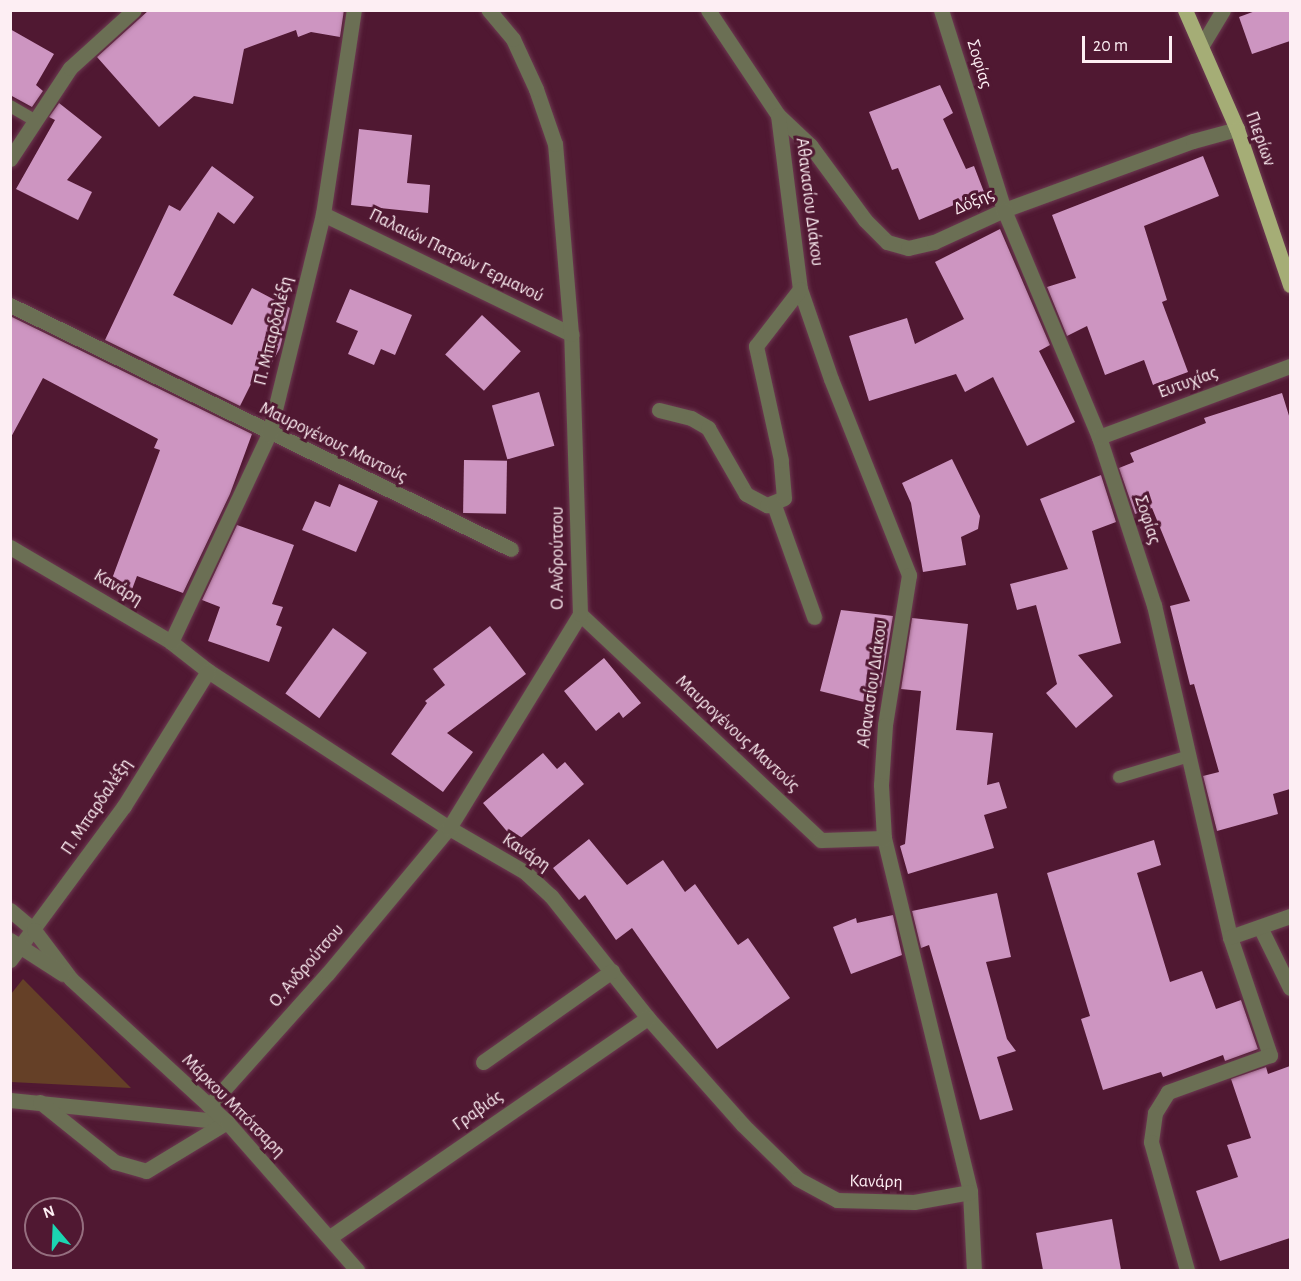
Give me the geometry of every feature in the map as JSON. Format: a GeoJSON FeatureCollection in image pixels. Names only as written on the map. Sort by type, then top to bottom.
{"type":"FeatureCollection","features":[{"type":"Feature","properties":{"kind":"main road","name":"Πιερίων"},"geometry":{"type":"LineString","coordinates":[[1185,10],[1237,129],[1290,285]]}},
{"type":"Feature","properties":{"kind":"street"},"geometry":{"type":"LineString","coordinates":[[10,159],[70,68],[134,10]]}},
{"type":"Feature","properties":{"kind":"street","name":"Π. Μπαρδαλέξη"},"geometry":{"type":"LineString","coordinates":[[171,642],[269,434],[323,214],[354,10]]}},
{"type":"Feature","properties":{"kind":"street","name":"Ο. Ανδρούτσου"},"geometry":{"type":"LineString","coordinates":[[209,1106],[328,973],[449,828],[580,614],[571,334],[555,144],[536,89],[513,39],[489,10]]}},
{"type":"Feature","properties":{"kind":"street"},"geometry":{"type":"LineString","coordinates":[[708,10],[778,115]]}},
{"type":"Feature","properties":{"kind":"street","name":"Σοφίας"},"geometry":{"type":"LineString","coordinates":[[941,10],[1004,210],[1100,437],[1154,605],[1186,757],[1230,937],[1270,1055],[1168,1092],[1155,1113],[1151,1142],[1187,1270]]}},
{"type":"Feature","properties":{"kind":"street"},"geometry":{"type":"LineString","coordinates":[[1202,45],[1223,10]]}},
{"type":"Feature","properties":{"kind":"street","name":"Δόξης"},"geometry":{"type":"LineString","coordinates":[[778,115],[810,145],[865,220],[887,242],[908,249],[934,242],[1004,210],[1192,141],[1237,129]]}},
{"type":"Feature","properties":{"kind":"street","name":"Αθανασίου Διάκου"},"geometry":{"type":"LineString","coordinates":[[778,115],[800,289],[831,379],[909,575],[885,725],[880,785],[884,838],[970,1192],[974,1270]]}},
{"type":"Feature","properties":{"kind":"street","name":"Παλαιών Πατρών Γερμανού"},"geometry":{"type":"LineString","coordinates":[[323,214],[571,334]]}},
{"type":"Feature","properties":{"kind":"street"},"geometry":{"type":"LineString","coordinates":[[774,505],[784,498],[781,460],[756,346],[800,289]]}},
{"type":"Feature","properties":{"kind":"street","name":"Μαυρογένους Μαντούς"},"geometry":{"type":"LineString","coordinates":[[10,305],[269,434],[511,549]]}},
{"type":"Feature","properties":{"kind":"street","name":"Ευτυχίας"},"geometry":{"type":"LineString","coordinates":[[1100,437],[1290,366]]}},
{"type":"Feature","properties":{"kind":"street"},"geometry":{"type":"LineString","coordinates":[[659,410],[690,418],[708,428],[746,494],[774,505],[814,617]]}},
{"type":"Feature","properties":{"kind":"street","name":"Κανάρη"},"geometry":{"type":"LineString","coordinates":[[10,547],[171,642],[207,671],[449,828],[525,872],[551,896],[648,1018],[742,1124],[798,1179],[837,1200],[914,1202],[970,1192]]}},
{"type":"Feature","properties":{"kind":"street","name":"Μαυρογένους Μαντούς"},"geometry":{"type":"LineString","coordinates":[[580,614],[821,840],[884,838]]}},
{"type":"Feature","properties":{"kind":"street","name":"Π. Μπαρδαλέξη"},"geometry":{"type":"LineString","coordinates":[[10,960],[15,944],[34,930],[124,806],[207,671]]}},
{"type":"Feature","properties":{"kind":"street","name":"Μάρκου Μπότσαρη"},"geometry":{"type":"LineString","coordinates":[[10,910],[34,930],[70,979]]}},
{"type":"Feature","properties":{"kind":"street"},"geometry":{"type":"LineString","coordinates":[[1230,937],[1290,916]]}},
{"type":"Feature","properties":{"kind":"street"},"geometry":{"type":"LineString","coordinates":[[1260,927],[1290,988]]}},
{"type":"Feature","properties":{"kind":"street","name":"Μάρκου Μπότσαρη"},"geometry":{"type":"LineString","coordinates":[[15,944],[70,979],[227,1122],[357,1270]]}},
{"type":"Feature","properties":{"kind":"street"},"geometry":{"type":"LineString","coordinates":[[483,1062],[612,971]]}},
{"type":"Feature","properties":{"kind":"street","name":"Γραβιάς"},"geometry":{"type":"LineString","coordinates":[[330,1237],[648,1018]]}},
{"type":"Feature","properties":{"kind":"street"},"geometry":{"type":"LineString","coordinates":[[10,1115],[17,1101],[227,1122]]}},
{"type":"Feature","properties":{"kind":"street"},"geometry":{"type":"LineString","coordinates":[[40,1102],[115,1162],[146,1171],[227,1122]]}},
{"type":"Feature","properties":{"kind":"lane"},"geometry":{"type":"LineString","coordinates":[[10,106],[34,120]]}},
{"type":"Feature","properties":{"kind":"lane"},"geometry":{"type":"LineString","coordinates":[[1119,777],[1186,757]]}},
{"type":"Feature","properties":{"kind":"shaded area"},"geometry":{"type":"Polygon","coordinates":[[[23,979],[131,1088],[11,1082],[11,994],[23,979]]]}},
{"type":"Feature","properties":{"kind":"building"},"geometry":{"type":"Polygon","coordinates":[[[149,10],[344,10],[340,37],[311,32],[298,37],[296,30],[244,49],[233,104],[194,96],[159,127],[97,57],[149,10]]]}},
{"type":"Feature","properties":{"kind":"building"},"geometry":{"type":"Polygon","coordinates":[[[1258,10],[1290,10],[1290,41],[1252,54],[1239,17],[1258,10]]]}},
{"type":"Feature","properties":{"kind":"building"},"geometry":{"type":"Polygon","coordinates":[[[10,29],[54,54],[36,85],[43,91],[32,107],[10,95],[10,29]]]}},
{"type":"Feature","properties":{"kind":"building"},"geometry":{"type":"Polygon","coordinates":[[[940,85],[953,113],[943,119],[966,169],[974,166],[984,192],[919,220],[898,168],[892,170],[869,112],[940,85]]]}},
{"type":"Feature","properties":{"kind":"building"},"geometry":{"type":"Polygon","coordinates":[[[59,103],[102,137],[67,180],[92,192],[78,220],[16,189],[55,120],[49,117],[59,103]]]}},
{"type":"Feature","properties":{"kind":"building"},"geometry":{"type":"Polygon","coordinates":[[[359,129],[412,135],[407,183],[430,185],[428,213],[351,205],[359,129]]]}},
{"type":"Feature","properties":{"kind":"building"},"geometry":{"type":"Polygon","coordinates":[[[1203,156],[1219,196],[1144,226],[1167,300],[1162,302],[1188,372],[1153,385],[1144,360],[1105,375],[1087,326],[1067,336],[1047,287],[1076,278],[1052,215],[1203,156]]]}},
{"type":"Feature","properties":{"kind":"building"},"geometry":{"type":"Polygon","coordinates":[[[212,166],[254,197],[234,224],[218,212],[173,295],[232,325],[252,288],[290,308],[280,348],[268,370],[260,366],[240,406],[105,340],[169,205],[180,211],[212,166]]]}},
{"type":"Feature","properties":{"kind":"building"},"geometry":{"type":"Polygon","coordinates":[[[1000,229],[1050,345],[1039,351],[1075,422],[1027,446],[993,377],[965,392],[956,374],[869,401],[849,336],[907,318],[915,344],[964,319],[935,262],[1000,229]]]}},
{"type":"Feature","properties":{"kind":"building"},"geometry":{"type":"Polygon","coordinates":[[[350,289],[412,315],[395,355],[381,349],[374,365],[348,354],[358,331],[336,322],[350,289]]]}},
{"type":"Feature","properties":{"kind":"building"},"geometry":{"type":"Polygon","coordinates":[[[482,315],[521,351],[484,391],[445,354],[482,315]]]}},
{"type":"Feature","properties":{"kind":"building"},"geometry":{"type":"Polygon","coordinates":[[[10,316],[252,434],[230,494],[183,593],[137,576],[131,592],[110,584],[160,450],[154,448],[158,439],[43,378],[10,439],[10,316]]]}},
{"type":"Feature","properties":{"kind":"building"},"geometry":{"type":"Polygon","coordinates":[[[539,392],[554,446],[507,459],[492,406],[539,392]]]}},
{"type":"Feature","properties":{"kind":"building"},"geometry":{"type":"Polygon","coordinates":[[[1282,393],[1290,419],[1290,789],[1273,794],[1278,814],[1217,831],[1203,776],[1219,772],[1194,684],[1190,685],[1170,606],[1190,601],[1152,508],[1135,514],[1119,468],[1134,462],[1130,453],[1206,423],[1204,418],[1282,393]]]}},
{"type":"Feature","properties":{"kind":"building"},"geometry":{"type":"Polygon","coordinates":[[[952,459],[980,516],[978,529],[961,537],[966,565],[923,572],[911,503],[902,483],[952,459]]]}},
{"type":"Feature","properties":{"kind":"building"},"geometry":{"type":"Polygon","coordinates":[[[464,460],[507,461],[506,514],[463,513],[464,460]]]}},
{"type":"Feature","properties":{"kind":"building"},"geometry":{"type":"Polygon","coordinates":[[[1101,475],[1116,522],[1092,531],[1121,643],[1078,655],[1113,696],[1076,728],[1046,693],[1057,684],[1036,605],[1017,610],[1010,584],[1068,569],[1040,499],[1101,475]]]}},
{"type":"Feature","properties":{"kind":"building"},"geometry":{"type":"Polygon","coordinates":[[[339,484],[378,501],[356,552],[302,530],[315,501],[330,507],[339,484]]]}},
{"type":"Feature","properties":{"kind":"building"},"geometry":{"type":"Polygon","coordinates":[[[237,525],[294,545],[272,604],[283,607],[276,625],[282,627],[269,662],[208,641],[220,607],[202,600],[237,525]]]}},
{"type":"Feature","properties":{"kind":"building"},"geometry":{"type":"Polygon","coordinates":[[[841,610],[893,616],[881,687],[869,685],[864,702],[820,691],[841,610]]]}},
{"type":"Feature","properties":{"kind":"building"},"geometry":{"type":"Polygon","coordinates":[[[912,618],[968,624],[956,730],[993,733],[987,785],[999,782],[1007,808],[984,815],[994,848],[908,874],[900,846],[905,844],[921,691],[901,689],[912,618]]]}},
{"type":"Feature","properties":{"kind":"building"},"geometry":{"type":"Polygon","coordinates":[[[490,626],[526,674],[447,733],[473,752],[443,792],[391,754],[427,703],[425,701],[445,685],[433,669],[490,626]]]}},
{"type":"Feature","properties":{"kind":"building"},"geometry":{"type":"Polygon","coordinates":[[[333,628],[367,653],[319,718],[285,694],[333,628]]]}},
{"type":"Feature","properties":{"kind":"building"},"geometry":{"type":"Polygon","coordinates":[[[604,658],[641,703],[623,718],[619,712],[596,731],[564,691],[604,658]]]}},
{"type":"Feature","properties":{"kind":"building"},"geometry":{"type":"Polygon","coordinates":[[[543,753],[557,769],[565,762],[584,784],[516,842],[483,803],[543,753]]]}},
{"type":"Feature","properties":{"kind":"building"},"geometry":{"type":"Polygon","coordinates":[[[589,839],[627,885],[663,860],[685,892],[695,884],[738,945],[748,938],[790,998],[717,1049],[632,928],[616,940],[585,895],[579,900],[553,868],[589,839]]]}},
{"type":"Feature","properties":{"kind":"building"},"geometry":{"type":"Polygon","coordinates":[[[1154,840],[1161,865],[1137,873],[1170,982],[1202,971],[1216,1009],[1241,1000],[1258,1049],[1225,1061],[1223,1055],[1163,1077],[1161,1072],[1103,1090],[1081,1019],[1090,1016],[1047,873],[1154,840]]]}},
{"type":"Feature","properties":{"kind":"building"},"geometry":{"type":"Polygon","coordinates":[[[997,893],[1011,957],[986,962],[1007,1039],[1016,1051],[997,1057],[1013,1110],[980,1120],[929,945],[921,948],[912,911],[997,893]]]}},
{"type":"Feature","properties":{"kind":"building"},"geometry":{"type":"Polygon","coordinates":[[[893,915],[902,955],[851,974],[833,927],[856,918],[857,923],[893,915]]]}},
{"type":"Feature","properties":{"kind":"building"},"geometry":{"type":"Polygon","coordinates":[[[1290,1066],[1290,1238],[1220,1261],[1196,1191],[1238,1177],[1227,1145],[1251,1138],[1231,1079],[1266,1067],[1268,1074],[1290,1066]]]}},
{"type":"Feature","properties":{"kind":"building"},"geometry":{"type":"Polygon","coordinates":[[[1112,1219],[1121,1270],[1043,1270],[1036,1233],[1112,1219]]]}}]}
